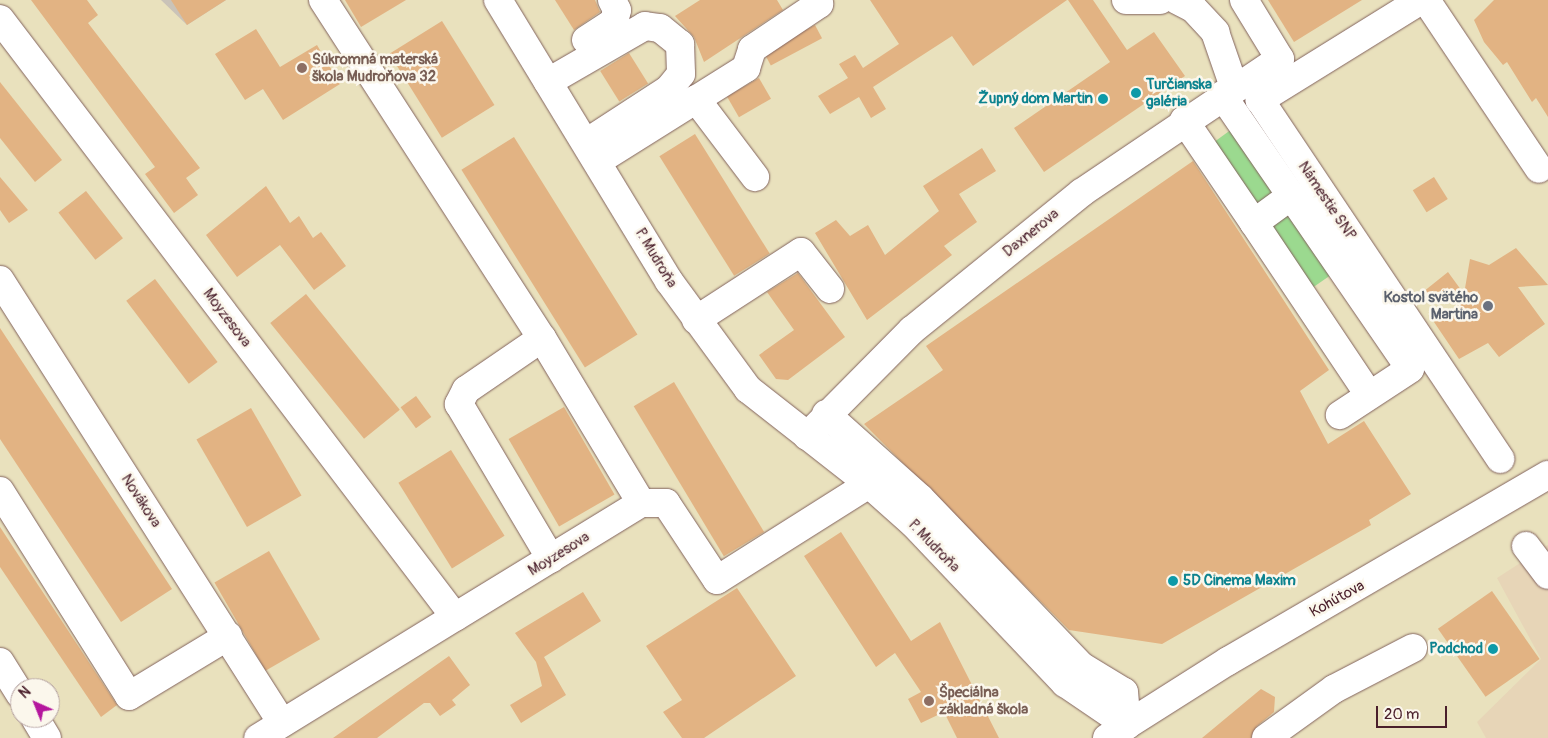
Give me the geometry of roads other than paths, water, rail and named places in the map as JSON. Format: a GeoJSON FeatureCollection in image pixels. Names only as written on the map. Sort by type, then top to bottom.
{"type":"FeatureCollection","features":[{"type":"Feature","properties":{"kind":"street"},"geometry":{"type":"LineString","coordinates":[[323,0],[542,338],[653,503],[709,568],[717,580],[869,484]]}},
{"type":"Feature","properties":{"kind":"street","name":"P. Mudroňa"},"geometry":{"type":"LineString","coordinates":[[499,0],[696,320],[748,389],[869,484],[1064,683],[1125,734]]}},
{"type":"Feature","properties":{"kind":"street"},"geometry":{"type":"LineString","coordinates":[[544,75],[614,22],[617,10],[612,0]]}},
{"type":"Feature","properties":{"kind":"street"},"geometry":{"type":"LineString","coordinates":[[592,152],[696,99],[746,68],[752,48],[819,4],[816,0]]}},
{"type":"Feature","properties":{"kind":"street"},"geometry":{"type":"LineString","coordinates":[[1126,0],[1160,0]]}},
{"type":"Feature","properties":{"kind":"street"},"geometry":{"type":"LineString","coordinates":[[1177,0],[1193,8],[1215,32],[1228,91],[1291,196],[1410,369],[1340,415]]}},
{"type":"Feature","properties":{"kind":"street","name":"Daxnerova"},"geometry":{"type":"LineString","coordinates":[[807,436],[912,330],[1134,154],[1228,91],[1280,59],[1244,0]]}},
{"type":"Feature","properties":{"kind":"street","name":"Námestie SNP"},"geometry":{"type":"LineString","coordinates":[[1421,0],[1260,100],[1500,459]]}},
{"type":"Feature","properties":{"kind":"street"},"geometry":{"type":"LineString","coordinates":[[1426,0],[1538,169]]}},
{"type":"Feature","properties":{"kind":"street","name":"Moyzesova"},"geometry":{"type":"LineString","coordinates":[[0,20],[455,618]]}},
{"type":"Feature","properties":{"kind":"street"},"geometry":{"type":"LineString","coordinates":[[544,75],[645,26],[660,28],[680,44],[681,74],[669,89],[592,152]]}},
{"type":"Feature","properties":{"kind":"street"},"geometry":{"type":"LineString","coordinates":[[696,99],[755,177]]}},
{"type":"Feature","properties":{"kind":"street"},"geometry":{"type":"LineString","coordinates":[[1184,120],[1370,395]]}},
{"type":"Feature","properties":{"kind":"street"},"geometry":{"type":"LineString","coordinates":[[1254,223],[1291,196]]}},
{"type":"Feature","properties":{"kind":"street"},"geometry":{"type":"LineString","coordinates":[[696,320],[801,252],[830,289]]}},
{"type":"Feature","properties":{"kind":"street","name":"Novákova"},"geometry":{"type":"LineString","coordinates":[[0,280],[282,723]]}},
{"type":"Feature","properties":{"kind":"street"},"geometry":{"type":"LineString","coordinates":[[542,338],[466,390],[459,404],[552,559]]}},
{"type":"Feature","properties":{"kind":"street","name":"P. Mudroňa"},"geometry":{"type":"LineString","coordinates":[[836,406],[920,498],[1081,666],[1124,692],[1125,734]]}},
{"type":"Feature","properties":{"kind":"street","name":"Kohútova"},"geometry":{"type":"LineString","coordinates":[[1125,734],[1228,661],[1548,475]]}},
{"type":"Feature","properties":{"kind":"street"},"geometry":{"type":"LineString","coordinates":[[0,492],[128,696],[228,636]]}},
{"type":"Feature","properties":{"kind":"street","name":"Moyzesova"},"geometry":{"type":"LineString","coordinates":[[258,738],[552,559],[653,503]]}},
{"type":"Feature","properties":{"kind":"street"},"geometry":{"type":"LineString","coordinates":[[1526,546],[1548,575]]}},
{"type":"Feature","properties":{"kind":"street"},"geometry":{"type":"LineString","coordinates":[[1266,738],[1334,689],[1414,648]]}},
{"type":"Feature","properties":{"kind":"street"},"geometry":{"type":"LineString","coordinates":[[0,662],[10,678]]}},
{"type":"Feature","properties":{"kind":"place","name":"Súkromná materská škola Mudroňova 32"},"geometry":{"type":"Point","coordinates":[302,68]}},
{"type":"Feature","properties":{"kind":"place","name":"Turčianska galéria"},"geometry":{"type":"Point","coordinates":[1136,93]}},
{"type":"Feature","properties":{"kind":"place","name":"Župný dom Martin"},"geometry":{"type":"Point","coordinates":[1103,99]}},
{"type":"Feature","properties":{"kind":"place","name":"Kostol svätého Martina"},"geometry":{"type":"Point","coordinates":[1488,306]}},
{"type":"Feature","properties":{"kind":"place","name":"5D Cinema Maxim"},"geometry":{"type":"Point","coordinates":[1173,581]}},
{"type":"Feature","properties":{"kind":"place","name":"Podchod"},"geometry":{"type":"Point","coordinates":[1493,649]}},
{"type":"Feature","properties":{"kind":"place","name":"Špeciálna základná škola"},"geometry":{"type":"Point","coordinates":[929,701]}}]}
